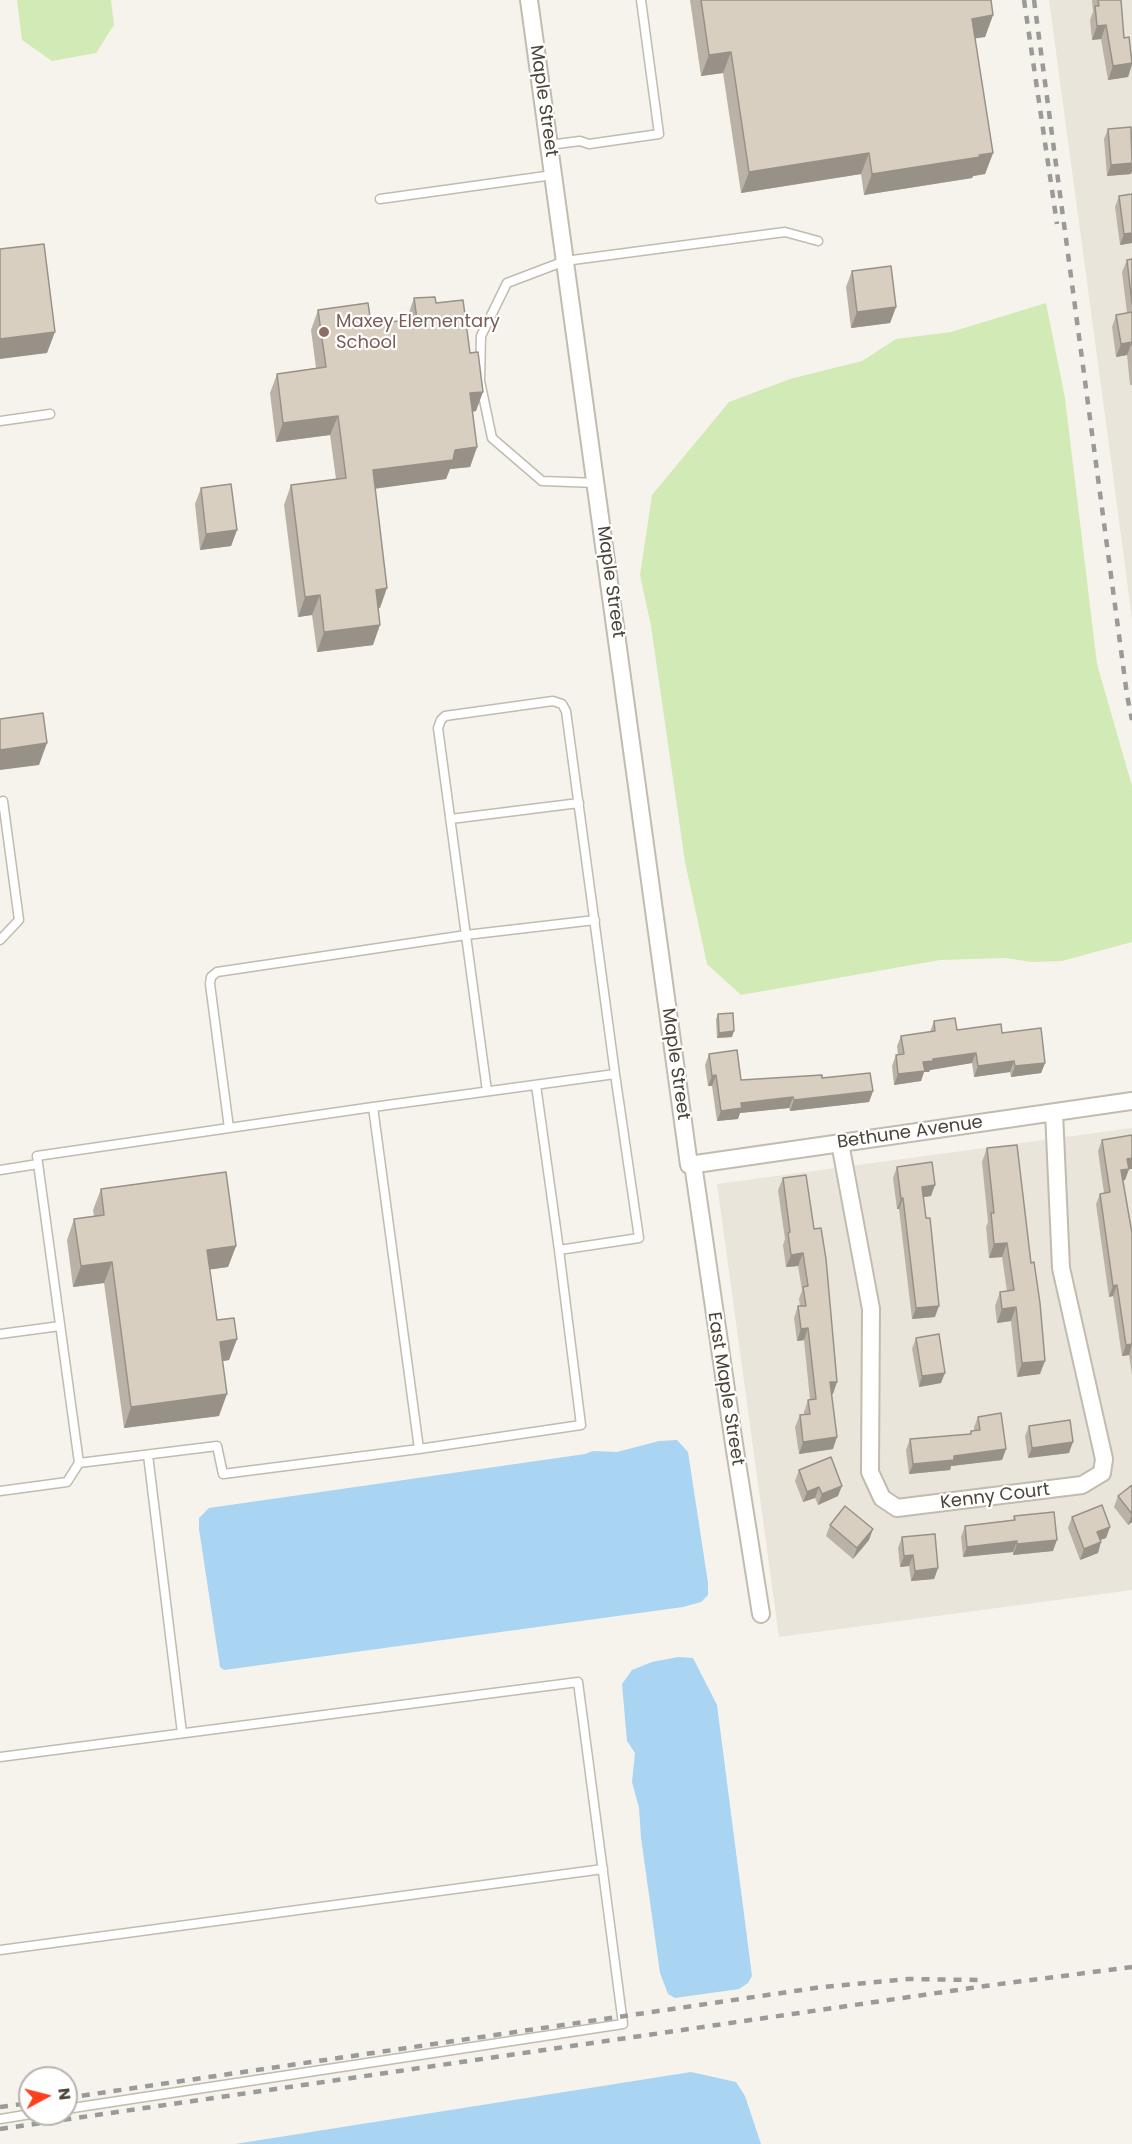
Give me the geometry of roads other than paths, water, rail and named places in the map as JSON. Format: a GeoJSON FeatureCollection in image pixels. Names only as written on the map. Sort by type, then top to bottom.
{"type":"FeatureCollection","features":[{"type":"Feature","properties":{"kind":"street","name":"Maple Street"},"geometry":{"type":"LineString","coordinates":[[529,0],[691,1164]]}},
{"type":"Feature","properties":{"kind":"street","name":"Bethune Avenue"},"geometry":{"type":"LineString","coordinates":[[691,1164],[1132,1101]]}},
{"type":"Feature","properties":{"kind":"street","name":"Kenny Court"},"geometry":{"type":"LineString","coordinates":[[840,1143],[872,1309],[870,1472],[882,1498],[897,1508],[1082,1485],[1102,1473],[1104,1459],[1061,1268],[1054,1112]]}},
{"type":"Feature","properties":{"kind":"street","name":"East Maple Street"},"geometry":{"type":"LineString","coordinates":[[691,1164],[761,1614]]}},
{"type":"Feature","properties":{"kind":"lane"},"geometry":{"type":"LineString","coordinates":[[549,146],[580,141],[589,144],[659,134],[640,0]]}},
{"type":"Feature","properties":{"kind":"lane"},"geometry":{"type":"LineString","coordinates":[[380,199],[553,175]]}},
{"type":"Feature","properties":{"kind":"lane"},"geometry":{"type":"LineString","coordinates":[[597,482],[542,481],[492,438],[480,381],[481,336],[507,284],[565,261],[784,232],[818,242]]}},
{"type":"Feature","properties":{"kind":"lane"},"geometry":{"type":"LineString","coordinates":[[0,421],[50,414]]}},
{"type":"Feature","properties":{"kind":"lane"},"geometry":{"type":"LineString","coordinates":[[488,1091],[438,728],[445,716],[554,702],[562,704],[566,711],[639,1238],[559,1250]]}},
{"type":"Feature","properties":{"kind":"lane"},"geometry":{"type":"LineString","coordinates":[[0,940],[19,920],[3,801]]}},
{"type":"Feature","properties":{"kind":"lane"},"geometry":{"type":"LineString","coordinates":[[451,819],[579,802]]}},
{"type":"Feature","properties":{"kind":"lane"},"geometry":{"type":"LineString","coordinates":[[229,1128],[210,984],[211,977],[217,972],[466,935],[596,920]]}},
{"type":"Feature","properties":{"kind":"lane"},"geometry":{"type":"LineString","coordinates":[[0,1491],[67,1482],[79,1463],[37,1156],[615,1074]]}},
{"type":"Feature","properties":{"kind":"lane"},"geometry":{"type":"LineString","coordinates":[[79,1463],[217,1446],[224,1474],[581,1425],[536,1084]]}},
{"type":"Feature","properties":{"kind":"lane"},"geometry":{"type":"LineString","coordinates":[[373,1107],[419,1449]]}},
{"type":"Feature","properties":{"kind":"lane"},"geometry":{"type":"LineString","coordinates":[[0,1170],[38,1164]]}},
{"type":"Feature","properties":{"kind":"lane"},"geometry":{"type":"LineString","coordinates":[[0,1334],[60,1326]]}},
{"type":"Feature","properties":{"kind":"lane"},"geometry":{"type":"LineString","coordinates":[[148,1455],[182,1733]]}},
{"type":"Feature","properties":{"kind":"lane"},"geometry":{"type":"LineString","coordinates":[[0,1757],[579,1682],[623,2024],[78,2107]]}},
{"type":"Feature","properties":{"kind":"lane"},"geometry":{"type":"LineString","coordinates":[[0,1950],[603,1869]]}},
{"type":"Feature","properties":{"kind":"lane"},"geometry":{"type":"LineString","coordinates":[[0,2119],[18,2116]]}},
{"type":"Feature","properties":{"kind":"water"},"geometry":{"type":"Polygon","coordinates":[[[677,1440],[688,1452],[708,1583],[708,1595],[701,1602],[683,1607],[224,1670],[220,1667],[199,1529],[199,1518],[209,1508],[593,1451],[617,1452],[659,1441],[677,1440]]]}},
{"type":"Feature","properties":{"kind":"water"},"geometry":{"type":"Polygon","coordinates":[[[678,1657],[693,1658],[717,1705],[752,1976],[748,1983],[739,1989],[675,1998],[668,1994],[660,1973],[641,1838],[639,1808],[632,1782],[635,1753],[627,1741],[622,1684],[632,1670],[652,1662],[678,1657]]]}},
{"type":"Feature","properties":{"kind":"water"},"geometry":{"type":"Polygon","coordinates":[[[691,2072],[736,2082],[745,2096],[761,2144],[235,2144],[691,2072]]]}},
{"type":"Feature","properties":{"kind":"railway"},"geometry":{"type":"LineString","coordinates":[[1024,0],[1057,224]]}},
{"type":"Feature","properties":{"kind":"railway"},"geometry":{"type":"LineString","coordinates":[[1034,0],[1132,720]]}},
{"type":"Feature","properties":{"kind":"railway"},"geometry":{"type":"LineString","coordinates":[[0,2129],[985,1986],[1132,1967]]}},
{"type":"Feature","properties":{"kind":"railway"},"geometry":{"type":"LineString","coordinates":[[78,2096],[822,1987],[909,1979],[979,1980]]}},
{"type":"Feature","properties":{"kind":"railway"},"geometry":{"type":"LineString","coordinates":[[0,2107],[18,2105]]}},
{"type":"Feature","properties":{"kind":"place","name":"Maxey Elementary School"},"geometry":{"type":"Point","coordinates":[324,332]}}]}
